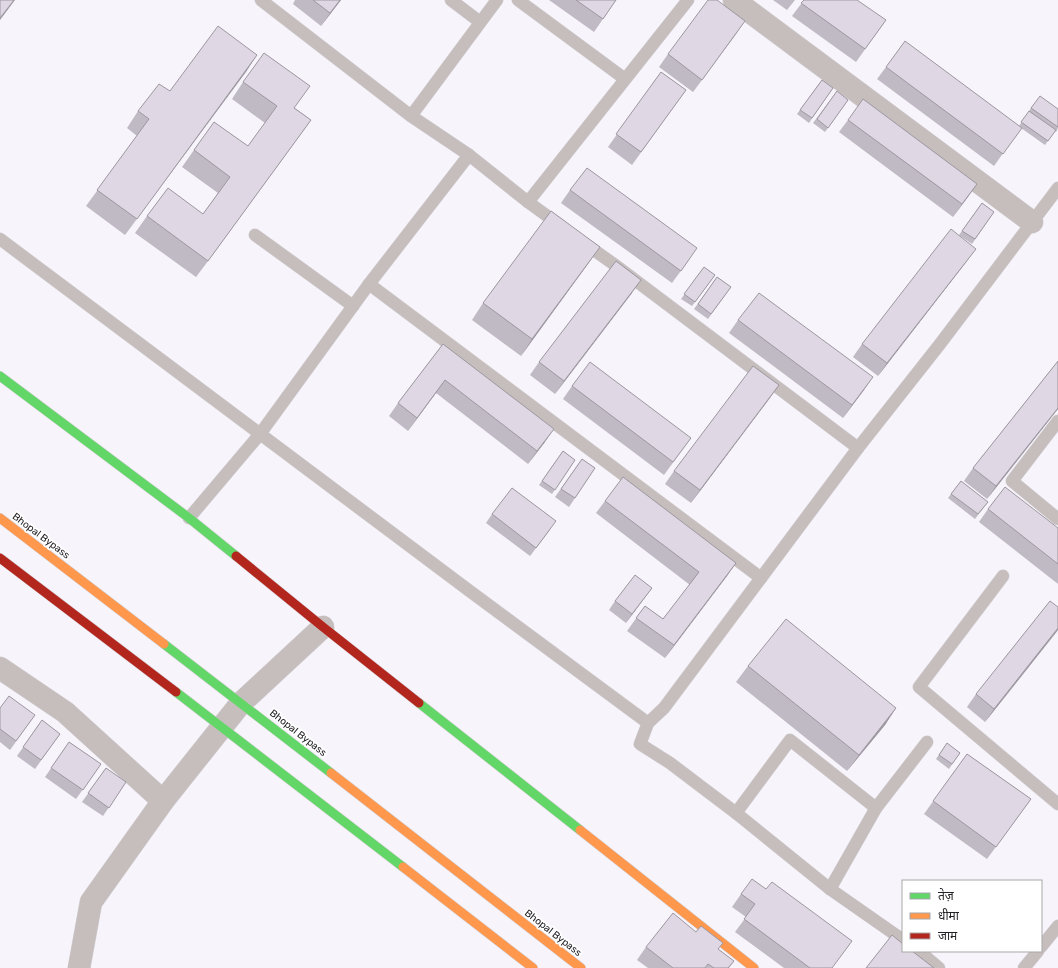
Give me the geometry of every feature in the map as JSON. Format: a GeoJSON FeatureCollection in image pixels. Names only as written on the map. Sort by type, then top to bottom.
{"type":"FeatureCollection","features":[{"type":"Feature","properties":{"kind":"main road"},"geometry":{"type":"LineString","coordinates":[[0,376],[189,518],[323,627],[754,968]]}},
{"type":"Feature","properties":{"kind":"main road","name":"Bhopal Bypass"},"geometry":{"type":"LineString","coordinates":[[0,518],[241,703],[581,968]]}},
{"type":"Feature","properties":{"kind":"main road"},"geometry":{"type":"LineString","coordinates":[[0,558],[222,727],[532,968]]}},
{"type":"Feature","properties":{"kind":"street"},"geometry":{"type":"LineString","coordinates":[[734,0],[1032,222]]}},
{"type":"Feature","properties":{"kind":"street"},"geometry":{"type":"LineString","coordinates":[[79,968],[91,902],[163,801],[241,703],[323,627]]}},
{"type":"Feature","properties":{"kind":"street"},"geometry":{"type":"LineString","coordinates":[[0,668],[65,712],[163,801]]}},
{"type":"Feature","properties":{"kind":"lane"},"geometry":{"type":"LineString","coordinates":[[262,0],[411,116],[469,155],[528,202],[858,448]]}},
{"type":"Feature","properties":{"kind":"lane"},"geometry":{"type":"LineString","coordinates":[[451,0],[480,22]]}},
{"type":"Feature","properties":{"kind":"lane"},"geometry":{"type":"LineString","coordinates":[[411,116],[497,0]]}},
{"type":"Feature","properties":{"kind":"lane"},"geometry":{"type":"LineString","coordinates":[[518,0],[625,79]]}},
{"type":"Feature","properties":{"kind":"lane"},"geometry":{"type":"LineString","coordinates":[[528,202],[688,0]]}},
{"type":"Feature","properties":{"kind":"lane"},"geometry":{"type":"LineString","coordinates":[[189,518],[260,434],[369,284],[469,155]]}},
{"type":"Feature","properties":{"kind":"lane"},"geometry":{"type":"LineString","coordinates":[[902,939],[830,889],[736,813],[670,763],[640,744],[648,723],[664,708],[858,448],[940,344],[1058,188]]}},
{"type":"Feature","properties":{"kind":"lane"},"geometry":{"type":"LineString","coordinates":[[255,235],[353,306]]}},
{"type":"Feature","properties":{"kind":"lane"},"geometry":{"type":"LineString","coordinates":[[0,239],[648,723]]}},
{"type":"Feature","properties":{"kind":"lane"},"geometry":{"type":"LineString","coordinates":[[369,284],[761,578]]}},
{"type":"Feature","properties":{"kind":"lane"},"geometry":{"type":"LineString","coordinates":[[1058,421],[1012,481],[1058,519]]}},
{"type":"Feature","properties":{"kind":"lane"},"geometry":{"type":"LineString","coordinates":[[1003,576],[919,687],[1058,804]]}},
{"type":"Feature","properties":{"kind":"lane"},"geometry":{"type":"LineString","coordinates":[[736,813],[790,740],[876,808]]}},
{"type":"Feature","properties":{"kind":"lane"},"geometry":{"type":"LineString","coordinates":[[830,889],[876,808],[927,742]]}},
{"type":"Feature","properties":{"kind":"lane"},"geometry":{"type":"LineString","coordinates":[[1042,946],[1058,927]]}},
{"type":"Feature","properties":{"kind":"lane"},"geometry":{"type":"LineString","coordinates":[[920,952],[940,968]]}},
{"type":"Feature","properties":{"kind":"lane"},"geometry":{"type":"LineString","coordinates":[[1024,968],[1037,952]]}},
{"type":"Feature","properties":{"kind":"building"},"geometry":{"type":"Polygon","coordinates":[[[0,0],[14,0],[0,18],[0,0]]]}},
{"type":"Feature","properties":{"kind":"building"},"geometry":{"type":"Polygon","coordinates":[[[313,0],[340,0],[330,13],[313,0]]]}},
{"type":"Feature","properties":{"kind":"building"},"geometry":{"type":"Polygon","coordinates":[[[576,0],[616,0],[603,19],[576,0]]]}},
{"type":"Feature","properties":{"kind":"building"},"geometry":{"type":"Polygon","coordinates":[[[708,0],[717,0],[745,21],[702,80],[668,54],[708,0]]]}},
{"type":"Feature","properties":{"kind":"building"},"geometry":{"type":"Polygon","coordinates":[[[804,0],[857,0],[886,20],[865,49],[801,3],[804,0]]]}},
{"type":"Feature","properties":{"kind":"building"},"geometry":{"type":"Polygon","coordinates":[[[218,26],[257,55],[137,219],[97,190],[149,119],[138,111],[159,84],[170,91],[218,26]]]}},
{"type":"Feature","properties":{"kind":"building"},"geometry":{"type":"Polygon","coordinates":[[[905,41],[1022,128],[1003,154],[886,67],[905,41]]]}},
{"type":"Feature","properties":{"kind":"building"},"geometry":{"type":"Polygon","coordinates":[[[264,53],[310,86],[294,108],[311,120],[208,261],[147,216],[168,188],[203,214],[230,177],[194,150],[214,122],[248,146],[277,106],[243,82],[264,53]]]}},
{"type":"Feature","properties":{"kind":"building"},"geometry":{"type":"Polygon","coordinates":[[[661,72],[686,90],[641,152],[616,134],[661,72]]]}},
{"type":"Feature","properties":{"kind":"building"},"geometry":{"type":"Polygon","coordinates":[[[822,80],[833,88],[812,118],[800,110],[822,80]]]}},
{"type":"Feature","properties":{"kind":"building"},"geometry":{"type":"Polygon","coordinates":[[[837,91],[848,100],[828,128],[817,119],[837,91]]]}},
{"type":"Feature","properties":{"kind":"building"},"geometry":{"type":"Polygon","coordinates":[[[1040,96],[1058,109],[1058,127],[1031,108],[1040,96]]]}},
{"type":"Feature","properties":{"kind":"building"},"geometry":{"type":"Polygon","coordinates":[[[863,99],[977,184],[962,204],[848,120],[863,99]]]}},
{"type":"Feature","properties":{"kind":"building"},"geometry":{"type":"Polygon","coordinates":[[[1029,111],[1056,130],[1048,141],[1021,122],[1029,111]]]}},
{"type":"Feature","properties":{"kind":"building"},"geometry":{"type":"Polygon","coordinates":[[[587,168],[697,248],[681,271],[570,190],[587,168]]]}},
{"type":"Feature","properties":{"kind":"building"},"geometry":{"type":"Polygon","coordinates":[[[982,203],[994,212],[975,239],[962,231],[982,203]]]}},
{"type":"Feature","properties":{"kind":"building"},"geometry":{"type":"Polygon","coordinates":[[[551,211],[600,247],[532,339],[483,303],[551,211]]]}},
{"type":"Feature","properties":{"kind":"building"},"geometry":{"type":"Polygon","coordinates":[[[951,229],[976,249],[887,363],[862,344],[951,229]]]}},
{"type":"Feature","properties":{"kind":"building"},"geometry":{"type":"Polygon","coordinates":[[[616,261],[641,280],[564,381],[539,362],[616,261]]]}},
{"type":"Feature","properties":{"kind":"building"},"geometry":{"type":"Polygon","coordinates":[[[704,267],[715,275],[695,302],[684,294],[704,267]]]}},
{"type":"Feature","properties":{"kind":"building"},"geometry":{"type":"Polygon","coordinates":[[[717,277],[731,287],[711,314],[698,304],[717,277]]]}},
{"type":"Feature","properties":{"kind":"building"},"geometry":{"type":"Polygon","coordinates":[[[759,293],[873,377],[852,405],[738,320],[759,293]]]}},
{"type":"Feature","properties":{"kind":"building"},"geometry":{"type":"Polygon","coordinates":[[[443,344],[554,429],[537,451],[445,380],[417,418],[398,403],[443,344]]]}},
{"type":"Feature","properties":{"kind":"building"},"geometry":{"type":"Polygon","coordinates":[[[1058,361],[1058,408],[996,486],[973,468],[1058,361]]]}},
{"type":"Feature","properties":{"kind":"building"},"geometry":{"type":"Polygon","coordinates":[[[590,362],[691,438],[673,462],[572,386],[590,362]]]}},
{"type":"Feature","properties":{"kind":"building"},"geometry":{"type":"Polygon","coordinates":[[[753,366],[779,385],[700,490],[674,471],[753,366]]]}},
{"type":"Feature","properties":{"kind":"building"},"geometry":{"type":"Polygon","coordinates":[[[563,451],[575,460],[555,490],[542,481],[563,451]]]}},
{"type":"Feature","properties":{"kind":"building"},"geometry":{"type":"Polygon","coordinates":[[[582,459],[595,468],[575,498],[561,489],[582,459]]]}},
{"type":"Feature","properties":{"kind":"building"},"geometry":{"type":"Polygon","coordinates":[[[623,477],[736,563],[674,645],[636,618],[645,606],[663,619],[699,572],[605,501],[623,477]]]}},
{"type":"Feature","properties":{"kind":"building"},"geometry":{"type":"Polygon","coordinates":[[[961,481],[988,502],[978,514],[951,494],[961,481]]]}},
{"type":"Feature","properties":{"kind":"building"},"geometry":{"type":"Polygon","coordinates":[[[1005,487],[1058,528],[1058,564],[988,509],[1005,487]]]}},
{"type":"Feature","properties":{"kind":"building"},"geometry":{"type":"Polygon","coordinates":[[[512,488],[556,521],[536,548],[492,514],[512,488]]]}},
{"type":"Feature","properties":{"kind":"building"},"geometry":{"type":"Polygon","coordinates":[[[635,575],[652,588],[632,614],[615,601],[635,575]]]}},
{"type":"Feature","properties":{"kind":"building"},"geometry":{"type":"Polygon","coordinates":[[[1050,601],[1058,607],[1058,628],[994,709],[976,694],[1050,601]]]}},
{"type":"Feature","properties":{"kind":"building"},"geometry":{"type":"Polygon","coordinates":[[[786,619],[896,708],[859,755],[748,666],[786,619]]]}},
{"type":"Feature","properties":{"kind":"building"},"geometry":{"type":"Polygon","coordinates":[[[9,696],[35,715],[16,741],[0,729],[0,708],[9,696]]]}},
{"type":"Feature","properties":{"kind":"building"},"geometry":{"type":"Polygon","coordinates":[[[42,720],[60,734],[41,760],[23,747],[42,720]]]}},
{"type":"Feature","properties":{"kind":"building"},"geometry":{"type":"Polygon","coordinates":[[[69,742],[101,764],[83,790],[51,768],[69,742]]]}},
{"type":"Feature","properties":{"kind":"building"},"geometry":{"type":"Polygon","coordinates":[[[947,743],[960,753],[952,764],[939,755],[947,743]]]}},
{"type":"Feature","properties":{"kind":"building"},"geometry":{"type":"Polygon","coordinates":[[[967,754],[1031,799],[996,847],[933,801],[967,754]]]}},
{"type":"Feature","properties":{"kind":"building"},"geometry":{"type":"Polygon","coordinates":[[[106,768],[126,782],[109,808],[88,793],[106,768]]]}},
{"type":"Feature","properties":{"kind":"building"},"geometry":{"type":"Polygon","coordinates":[[[752,879],[766,889],[772,882],[852,941],[832,968],[810,968],[744,919],[755,904],[741,894],[752,879]]]}},
{"type":"Feature","properties":{"kind":"building"},"geometry":{"type":"Polygon","coordinates":[[[673,913],[696,932],[701,926],[723,943],[718,949],[734,961],[728,968],[714,968],[708,964],[705,968],[673,968],[646,947],[673,913]]]}},
{"type":"Feature","properties":{"kind":"building"},"geometry":{"type":"Polygon","coordinates":[[[892,935],[902,943],[902,952],[913,952],[934,968],[866,968],[892,935]]]}},
{"type":"Feature","properties":{"kind":"traffic: fast"},"geometry":{"type":"LineString","coordinates":[[0,376],[189,518],[236,556]]}},
{"type":"Feature","properties":{"kind":"traffic: fast"},"geometry":{"type":"LineString","coordinates":[[164,644],[331,773]]}},
{"type":"Feature","properties":{"kind":"traffic: fast"},"geometry":{"type":"LineString","coordinates":[[176,692],[403,867]]}},
{"type":"Feature","properties":{"kind":"traffic: fast"},"geometry":{"type":"LineString","coordinates":[[419,703],[580,830]]}},
{"type":"Feature","properties":{"kind":"traffic: slow"},"geometry":{"type":"LineString","coordinates":[[0,518],[164,644]]}},
{"type":"Feature","properties":{"kind":"traffic: slow"},"geometry":{"type":"LineString","coordinates":[[331,773],[581,968]]}},
{"type":"Feature","properties":{"kind":"traffic: slow"},"geometry":{"type":"LineString","coordinates":[[580,830],[754,968]]}},
{"type":"Feature","properties":{"kind":"traffic: slow"},"geometry":{"type":"LineString","coordinates":[[403,867],[533,968]]}},
{"type":"Feature","properties":{"kind":"traffic: jam"},"geometry":{"type":"LineString","coordinates":[[236,556],[419,703]]}},
{"type":"Feature","properties":{"kind":"traffic: jam"},"geometry":{"type":"LineString","coordinates":[[0,558],[176,692]]}}]}
